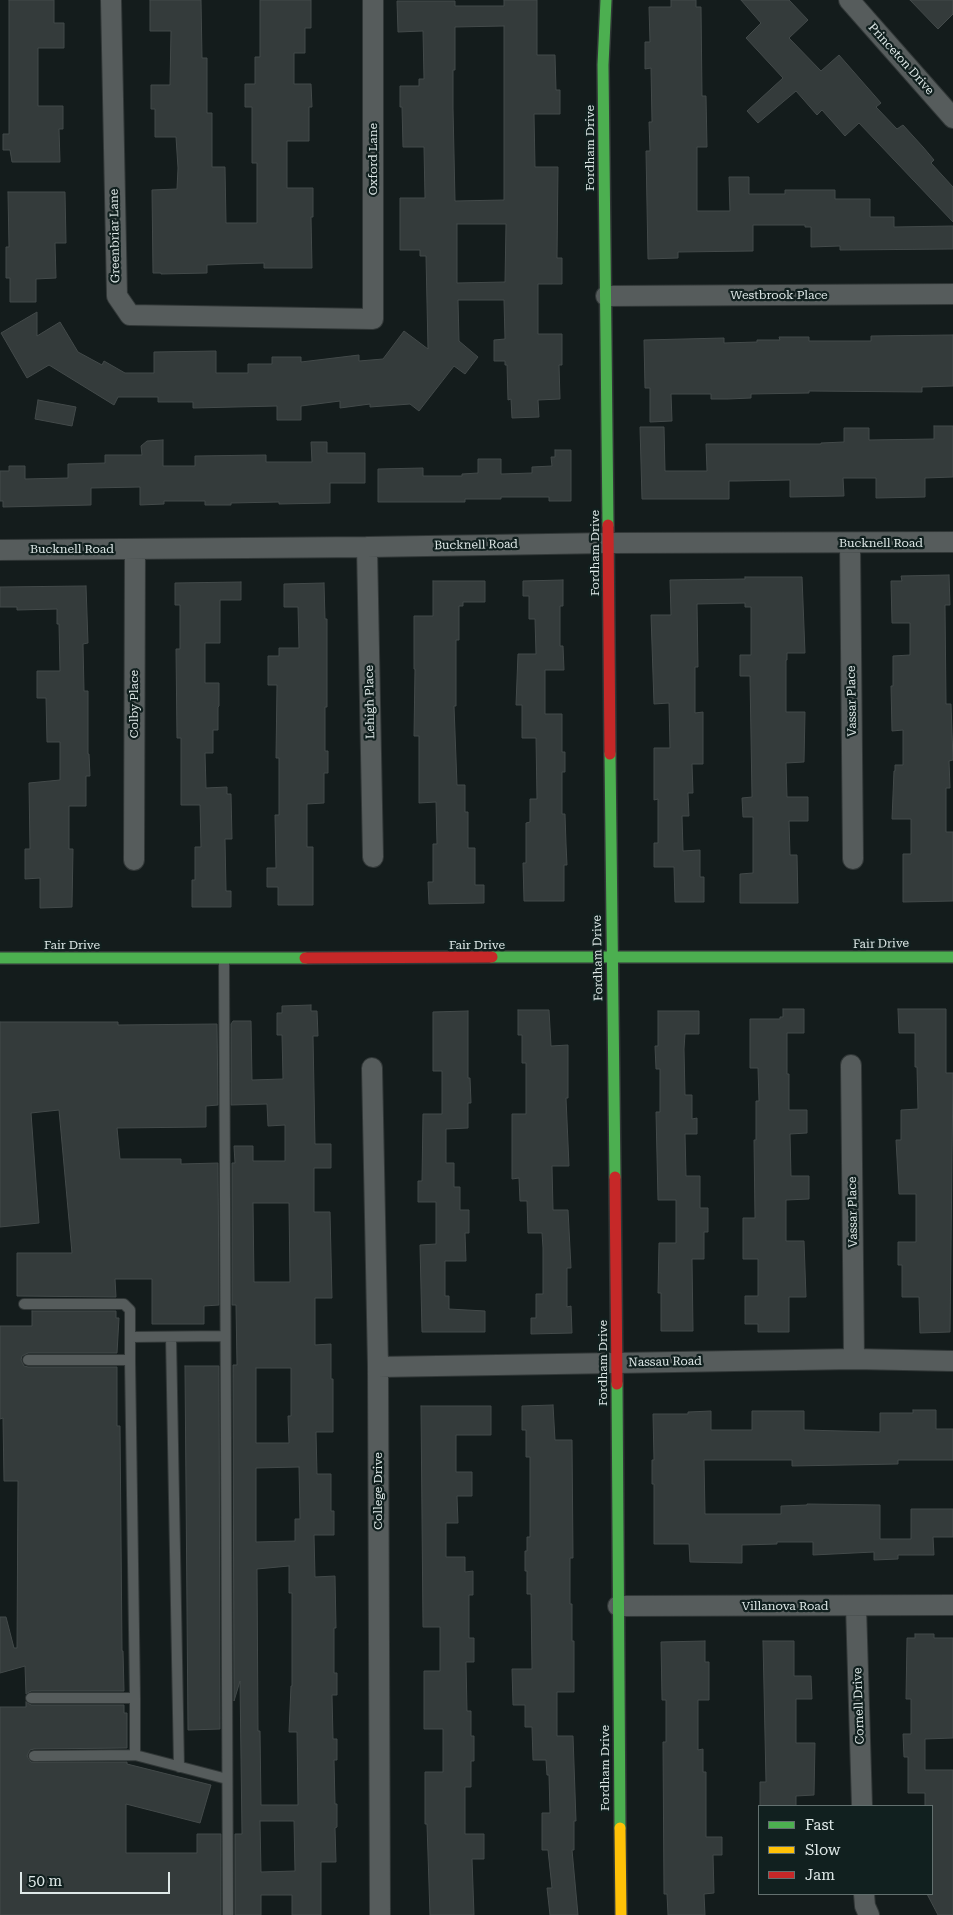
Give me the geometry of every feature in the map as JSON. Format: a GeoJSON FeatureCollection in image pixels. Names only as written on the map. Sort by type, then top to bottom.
{"type":"FeatureCollection","features":[{"type":"Feature","properties":{"kind":"street","name":"Greenbriar Lane"},"geometry":{"type":"LineString","coordinates":[[111,0],[116,296],[130,315],[373,319]]}},
{"type":"Feature","properties":{"kind":"street","name":"Oxford Lane"},"geometry":{"type":"LineString","coordinates":[[372,0],[373,319]]}},
{"type":"Feature","properties":{"kind":"street","name":"Fordham Drive"},"geometry":{"type":"LineString","coordinates":[[606,0],[603,64],[621,1915]]}},
{"type":"Feature","properties":{"kind":"street","name":"Princeton Drive"},"geometry":{"type":"LineString","coordinates":[[849,0],[953,118]]}},
{"type":"Feature","properties":{"kind":"street","name":"Westbrook Place"},"geometry":{"type":"LineString","coordinates":[[606,296],[953,294]]}},
{"type":"Feature","properties":{"kind":"street","name":"Bucknell Road"},"geometry":{"type":"LineString","coordinates":[[0,550],[608,543],[953,542]]}},
{"type":"Feature","properties":{"kind":"street","name":"Vassar Place"},"geometry":{"type":"LineString","coordinates":[[850,543],[853,859]]}},
{"type":"Feature","properties":{"kind":"street","name":"Lehigh Place"},"geometry":{"type":"LineString","coordinates":[[367,547],[372,857]]}},
{"type":"Feature","properties":{"kind":"street","name":"Colby Place"},"geometry":{"type":"LineString","coordinates":[[134,860],[135,549]]}},
{"type":"Feature","properties":{"kind":"street","name":"Fair Drive"},"geometry":{"type":"LineString","coordinates":[[0,958],[953,957]]}},
{"type":"Feature","properties":{"kind":"street","name":"Vassar Place"},"geometry":{"type":"LineString","coordinates":[[851,1065],[854,1360]]}},
{"type":"Feature","properties":{"kind":"street","name":"College Drive"},"geometry":{"type":"LineString","coordinates":[[372,1068],[378,1367],[380,1915]]}},
{"type":"Feature","properties":{"kind":"street","name":"Nassau Road"},"geometry":{"type":"LineString","coordinates":[[378,1367],[854,1360],[953,1361]]}},
{"type":"Feature","properties":{"kind":"street","name":"Villanova Road"},"geometry":{"type":"LineString","coordinates":[[618,1606],[953,1605]]}},
{"type":"Feature","properties":{"kind":"street","name":"Cornell Drive"},"geometry":{"type":"LineString","coordinates":[[856,1606],[862,1805]]}},
{"type":"Feature","properties":{"kind":"street"},"geometry":{"type":"LineString","coordinates":[[864,1895],[865,1906],[869,1915]]}},
{"type":"Feature","properties":{"kind":"lane"},"geometry":{"type":"LineString","coordinates":[[224,959],[228,1915]]}},
{"type":"Feature","properties":{"kind":"lane"},"geometry":{"type":"LineString","coordinates":[[24,1304],[124,1304],[130,1310],[135,1755]]}},
{"type":"Feature","properties":{"kind":"lane"},"geometry":{"type":"LineString","coordinates":[[130,1337],[225,1336]]}},
{"type":"Feature","properties":{"kind":"lane"},"geometry":{"type":"LineString","coordinates":[[171,1337],[179,1767]]}},
{"type":"Feature","properties":{"kind":"lane"},"geometry":{"type":"LineString","coordinates":[[28,1360],[130,1360]]}},
{"type":"Feature","properties":{"kind":"lane"},"geometry":{"type":"LineString","coordinates":[[32,1698],[135,1698]]}},
{"type":"Feature","properties":{"kind":"lane"},"geometry":{"type":"LineString","coordinates":[[34,1756],[135,1755],[227,1779]]}},
{"type":"Feature","properties":{"kind":"building"},"geometry":{"type":"Polygon","coordinates":[[[9,0],[54,0],[54,23],[64,23],[64,48],[38,48],[38,106],[63,106],[63,129],[59,129],[60,162],[12,162],[10,150],[3,150],[3,134],[9,134],[9,0]]]}},
{"type":"Feature","properties":{"kind":"building"},"geometry":{"type":"Polygon","coordinates":[[[150,0],[201,0],[202,58],[207,58],[207,113],[212,113],[212,167],[225,167],[226,223],[257,223],[257,163],[252,163],[252,107],[245,107],[245,84],[255,84],[255,57],[260,57],[260,0],[311,0],[311,28],[305,28],[305,53],[294,53],[294,84],[311,84],[312,107],[309,107],[309,141],[287,141],[287,188],[313,188],[313,217],[311,217],[312,268],[264,268],[264,263],[229,264],[207,265],[207,273],[153,273],[152,190],[177,189],[178,168],[176,137],[155,137],[155,109],[151,109],[151,85],[170,85],[171,31],[150,31],[150,0]]]}},
{"type":"Feature","properties":{"kind":"building"},"geometry":{"type":"Polygon","coordinates":[[[504,0],[537,0],[537,55],[555,55],[556,90],[560,90],[560,114],[534,114],[535,167],[558,167],[557,258],[562,258],[562,284],[538,284],[538,334],[562,334],[562,365],[559,365],[560,399],[538,400],[539,417],[512,418],[511,399],[508,400],[507,365],[505,365],[505,361],[494,361],[494,340],[505,339],[504,300],[458,300],[459,341],[478,357],[465,374],[454,366],[419,411],[410,404],[370,407],[370,404],[340,408],[340,401],[301,406],[301,420],[277,420],[277,406],[193,408],[193,402],[158,402],[158,397],[118,397],[114,405],[49,365],[27,378],[1,333],[37,312],[37,336],[60,322],[78,352],[102,365],[104,361],[125,373],[154,373],[154,352],[216,351],[216,373],[248,373],[248,364],[272,364],[272,357],[301,357],[301,362],[359,355],[359,361],[383,359],[404,331],[428,349],[426,256],[420,256],[420,250],[400,250],[400,198],[425,198],[424,147],[403,147],[402,107],[400,107],[400,86],[419,86],[419,79],[424,79],[423,31],[398,32],[397,1],[455,1],[455,6],[504,6],[504,0]],[[504,26],[455,27],[453,108],[455,201],[504,200],[504,26]],[[457,224],[457,283],[505,282],[506,224],[457,224]]]}},
{"type":"Feature","properties":{"kind":"building"},"geometry":{"type":"Polygon","coordinates":[[[671,0],[696,0],[696,7],[701,7],[702,96],[706,96],[707,147],[697,147],[697,211],[730,211],[729,177],[749,177],[749,194],[785,194],[785,190],[835,190],[835,199],[870,199],[870,217],[894,217],[894,227],[953,226],[953,249],[840,250],[840,246],[811,247],[811,227],[805,227],[805,225],[753,225],[753,251],[678,252],[678,258],[648,259],[646,151],[650,151],[649,122],[652,122],[651,68],[645,69],[645,42],[650,42],[649,7],[671,7],[671,0]]]}},
{"type":"Feature","properties":{"kind":"building"},"geometry":{"type":"Polygon","coordinates":[[[741,0],[789,0],[808,20],[789,38],[821,71],[839,55],[881,103],[876,107],[897,129],[903,125],[923,147],[934,160],[931,163],[953,187],[953,222],[859,123],[845,136],[822,110],[817,115],[796,91],[758,123],[747,111],[783,78],[746,38],[761,23],[741,0]]]}},
{"type":"Feature","properties":{"kind":"building"},"geometry":{"type":"Polygon","coordinates":[[[910,0],[953,0],[953,14],[938,29],[910,0]]]}},
{"type":"Feature","properties":{"kind":"building"},"geometry":{"type":"Polygon","coordinates":[[[8,192],[65,192],[66,243],[55,243],[56,278],[36,279],[36,302],[10,302],[10,278],[6,278],[6,247],[9,247],[8,192]]]}},
{"type":"Feature","properties":{"kind":"building"},"geometry":{"type":"Polygon","coordinates":[[[953,335],[953,386],[922,387],[922,392],[809,391],[809,393],[751,394],[751,398],[728,399],[711,399],[711,394],[671,394],[672,421],[650,422],[650,388],[645,388],[644,340],[724,338],[724,343],[780,340],[779,337],[809,337],[809,341],[871,341],[871,336],[953,335]]]}},
{"type":"Feature","properties":{"kind":"building"},"geometry":{"type":"Polygon","coordinates":[[[38,400],[76,407],[72,426],[35,419],[38,400]]]}},
{"type":"Feature","properties":{"kind":"building"},"geometry":{"type":"Polygon","coordinates":[[[934,426],[953,426],[953,477],[925,478],[925,497],[876,498],[876,478],[843,478],[844,496],[790,497],[790,480],[729,481],[729,499],[642,499],[640,427],[664,427],[665,471],[707,471],[706,444],[821,444],[844,442],[844,428],[869,428],[869,440],[934,439],[934,426]]]}},
{"type":"Feature","properties":{"kind":"building"},"geometry":{"type":"Polygon","coordinates":[[[163,440],[163,466],[195,466],[195,456],[266,455],[266,462],[312,462],[311,442],[327,442],[327,453],[365,453],[365,483],[330,483],[330,503],[279,504],[279,502],[205,505],[205,501],[164,501],[164,504],[140,505],[140,487],[91,488],[91,505],[3,507],[3,501],[0,501],[0,471],[9,471],[9,466],[25,466],[25,479],[68,478],[68,464],[105,463],[105,455],[142,455],[141,446],[147,441],[163,440]]]}},
{"type":"Feature","properties":{"kind":"building"},"geometry":{"type":"Polygon","coordinates":[[[555,450],[571,450],[571,501],[549,501],[549,497],[501,497],[501,499],[465,499],[465,502],[378,502],[378,469],[423,468],[423,476],[462,476],[462,474],[478,473],[478,459],[501,459],[501,474],[532,473],[532,467],[552,466],[551,457],[555,457],[555,450]]]}},
{"type":"Feature","properties":{"kind":"building"},"geometry":{"type":"Polygon","coordinates":[[[949,575],[950,605],[945,605],[946,704],[951,704],[953,760],[949,761],[950,788],[946,788],[946,832],[953,832],[953,901],[903,902],[903,854],[911,854],[911,819],[892,819],[895,765],[903,765],[903,730],[892,731],[891,686],[893,686],[893,656],[910,655],[910,623],[892,623],[891,581],[902,581],[901,576],[949,575]]]}},
{"type":"Feature","properties":{"kind":"building"},"geometry":{"type":"Polygon","coordinates":[[[745,577],[802,577],[805,653],[787,653],[786,660],[786,712],[805,712],[804,762],[786,763],[787,797],[808,797],[808,821],[789,821],[790,855],[797,855],[798,903],[740,903],[740,874],[753,873],[753,817],[743,817],[742,798],[752,797],[750,676],[740,676],[740,655],[751,655],[751,607],[745,607],[745,603],[697,604],[698,667],[695,667],[695,713],[703,712],[703,764],[692,764],[693,793],[688,793],[689,816],[682,816],[683,851],[700,850],[700,877],[704,877],[704,902],[675,902],[674,867],[654,867],[654,843],[658,843],[658,799],[654,800],[654,748],[670,748],[669,703],[654,704],[651,615],[671,615],[670,580],[745,579],[745,577]]]}},
{"type":"Feature","properties":{"kind":"building"},"geometry":{"type":"Polygon","coordinates":[[[563,580],[563,606],[560,606],[560,646],[563,646],[564,670],[545,670],[545,714],[562,714],[562,752],[565,752],[565,772],[562,772],[562,814],[565,814],[567,865],[564,865],[564,901],[524,901],[523,863],[526,863],[526,823],[530,822],[530,799],[537,799],[536,738],[522,738],[522,705],[516,705],[518,654],[536,654],[535,619],[529,619],[529,596],[523,596],[523,581],[563,580]]]}},
{"type":"Feature","properties":{"kind":"building"},"geometry":{"type":"Polygon","coordinates":[[[433,581],[485,581],[485,602],[463,602],[463,606],[459,606],[459,640],[456,640],[456,706],[454,706],[457,785],[465,785],[465,812],[468,812],[468,848],[475,848],[475,885],[484,885],[484,903],[429,904],[428,882],[433,882],[433,844],[437,844],[436,802],[419,803],[419,736],[414,736],[414,616],[433,616],[433,581]]]}},
{"type":"Feature","properties":{"kind":"building"},"geometry":{"type":"Polygon","coordinates":[[[241,582],[241,600],[220,600],[220,643],[205,643],[205,683],[219,683],[218,730],[213,730],[213,753],[205,753],[206,788],[227,787],[227,794],[231,794],[232,839],[225,839],[226,891],[231,891],[231,907],[192,907],[192,880],[195,880],[195,847],[201,847],[200,805],[181,805],[181,738],[177,738],[176,649],[180,649],[180,605],[175,605],[175,583],[241,582]]]}},
{"type":"Feature","properties":{"kind":"building"},"geometry":{"type":"Polygon","coordinates":[[[324,583],[325,619],[327,619],[325,751],[328,751],[328,773],[324,773],[324,803],[307,804],[307,847],[313,847],[313,905],[278,905],[278,887],[267,887],[267,868],[276,868],[275,815],[279,815],[279,758],[276,758],[277,685],[268,685],[268,656],[279,656],[279,648],[299,648],[298,607],[284,607],[284,584],[324,583]]]}},
{"type":"Feature","properties":{"kind":"building"},"geometry":{"type":"Polygon","coordinates":[[[86,586],[88,643],[83,644],[84,691],[88,691],[90,776],[86,776],[86,806],[69,806],[69,849],[73,849],[72,907],[40,908],[40,878],[25,879],[25,849],[30,849],[29,783],[60,780],[60,742],[47,742],[46,698],[37,698],[37,671],[60,671],[59,624],[57,624],[57,609],[17,610],[17,607],[0,607],[0,587],[86,586]]]}},
{"type":"Feature","properties":{"kind":"building"},"geometry":{"type":"Polygon","coordinates":[[[311,1005],[311,1011],[317,1011],[318,1036],[313,1036],[315,1144],[331,1144],[331,1168],[314,1168],[314,1212],[330,1212],[332,1298],[315,1298],[315,1345],[331,1344],[333,1432],[316,1432],[317,1474],[331,1474],[331,1511],[334,1511],[334,1535],[314,1535],[315,1577],[335,1576],[336,1628],[334,1628],[334,1673],[337,1673],[337,1695],[332,1695],[333,1739],[337,1739],[337,1760],[334,1760],[335,1804],[337,1804],[337,1827],[335,1828],[336,1862],[321,1862],[321,1915],[292,1915],[292,1895],[261,1895],[261,1915],[235,1915],[235,1834],[242,1834],[240,1681],[234,1701],[233,1365],[237,1365],[236,1305],[232,1305],[232,1163],[235,1163],[234,1146],[253,1146],[253,1161],[285,1161],[285,1125],[268,1126],[267,1104],[231,1105],[231,1024],[233,1021],[251,1021],[252,1080],[283,1079],[282,1035],[277,1035],[277,1013],[282,1013],[282,1006],[311,1005]],[[253,1203],[254,1282],[290,1282],[289,1203],[253,1203]],[[256,1368],[256,1443],[289,1443],[288,1416],[291,1416],[291,1368],[256,1368]],[[299,1467],[256,1468],[256,1542],[295,1541],[295,1519],[300,1519],[299,1467]],[[289,1566],[257,1569],[258,1731],[260,1731],[261,1805],[298,1805],[297,1732],[289,1732],[292,1686],[292,1593],[289,1593],[289,1566]],[[260,1821],[261,1872],[295,1871],[294,1821],[260,1821]]]}},
{"type":"Feature","properties":{"kind":"building"},"geometry":{"type":"Polygon","coordinates":[[[783,1009],[804,1009],[804,1033],[787,1033],[787,1074],[789,1074],[789,1110],[807,1110],[807,1133],[790,1134],[791,1176],[809,1176],[809,1199],[786,1200],[786,1241],[804,1241],[806,1297],[789,1297],[789,1332],[758,1332],[758,1324],[745,1324],[745,1296],[758,1296],[758,1259],[743,1259],[743,1218],[755,1218],[754,1140],[756,1140],[756,1101],[759,1101],[758,1068],[750,1068],[750,1019],[780,1019],[780,1017],[783,1017],[783,1009]]]}},
{"type":"Feature","properties":{"kind":"building"},"geometry":{"type":"Polygon","coordinates":[[[898,1009],[946,1009],[946,1073],[953,1073],[950,1332],[920,1333],[919,1297],[902,1297],[902,1265],[898,1265],[898,1242],[916,1242],[916,1194],[899,1194],[896,1140],[901,1140],[901,1110],[918,1109],[915,1033],[899,1033],[898,1009]]]}},
{"type":"Feature","properties":{"kind":"building"},"geometry":{"type":"Polygon","coordinates":[[[518,1010],[549,1010],[551,1046],[568,1045],[568,1098],[566,1098],[569,1166],[552,1166],[553,1210],[568,1210],[571,1268],[567,1268],[567,1307],[571,1306],[572,1333],[531,1334],[531,1318],[536,1318],[536,1294],[543,1294],[543,1248],[542,1233],[528,1233],[527,1201],[520,1201],[519,1178],[512,1179],[512,1114],[526,1114],[526,1063],[522,1063],[522,1035],[518,1035],[518,1010]]]}},
{"type":"Feature","properties":{"kind":"building"},"geometry":{"type":"Polygon","coordinates":[[[468,1011],[468,1078],[470,1078],[471,1103],[468,1103],[468,1128],[446,1129],[446,1163],[454,1163],[454,1187],[460,1187],[460,1210],[469,1210],[469,1233],[465,1233],[466,1261],[445,1261],[445,1296],[449,1296],[449,1309],[485,1311],[485,1332],[422,1332],[420,1245],[436,1244],[436,1202],[418,1202],[418,1181],[422,1181],[423,1114],[442,1114],[442,1071],[433,1071],[433,1012],[468,1011]]]}},
{"type":"Feature","properties":{"kind":"building"},"geometry":{"type":"Polygon","coordinates":[[[658,1011],[699,1011],[699,1034],[685,1034],[684,1049],[685,1095],[692,1095],[692,1119],[697,1118],[697,1134],[685,1134],[686,1176],[700,1176],[700,1208],[708,1208],[708,1232],[704,1232],[704,1259],[692,1259],[693,1331],[661,1331],[661,1293],[658,1293],[659,1243],[676,1243],[676,1200],[658,1200],[656,1112],[660,1112],[660,1069],[656,1069],[655,1046],[658,1046],[658,1011]]]}},
{"type":"Feature","properties":{"kind":"building"},"geometry":{"type":"Polygon","coordinates":[[[0,1022],[118,1022],[118,1025],[217,1024],[218,1105],[206,1106],[206,1127],[117,1128],[120,1159],[181,1159],[181,1164],[218,1163],[219,1305],[204,1306],[204,1324],[152,1324],[152,1279],[115,1279],[116,1297],[17,1296],[17,1253],[72,1253],[59,1110],[31,1113],[39,1223],[0,1227],[0,1022]]]}},
{"type":"Feature","properties":{"kind":"building"},"geometry":{"type":"Polygon","coordinates":[[[32,1311],[116,1311],[116,1318],[119,1318],[117,1353],[28,1353],[22,1356],[21,1360],[24,1366],[28,1367],[117,1367],[117,1426],[120,1426],[124,1691],[31,1691],[26,1694],[25,1666],[0,1673],[0,1617],[6,1617],[14,1648],[17,1648],[18,1481],[4,1481],[3,1418],[0,1419],[0,1326],[32,1326],[32,1311]]]}},
{"type":"Feature","properties":{"kind":"building"},"geometry":{"type":"Polygon","coordinates":[[[185,1366],[219,1366],[220,1729],[188,1730],[185,1366]]]}},
{"type":"Feature","properties":{"kind":"building"},"geometry":{"type":"Polygon","coordinates":[[[553,1405],[555,1440],[572,1440],[573,1558],[570,1558],[570,1604],[572,1604],[572,1641],[574,1641],[574,1692],[557,1692],[557,1736],[573,1736],[576,1821],[574,1821],[574,1850],[572,1850],[578,1915],[550,1915],[547,1888],[552,1888],[548,1850],[542,1850],[542,1813],[550,1813],[549,1775],[547,1775],[546,1760],[533,1760],[532,1727],[525,1727],[525,1705],[513,1705],[512,1669],[532,1669],[531,1594],[527,1594],[527,1571],[525,1571],[527,1537],[530,1537],[530,1457],[526,1457],[526,1430],[522,1430],[522,1406],[553,1405]]]}},
{"type":"Feature","properties":{"kind":"building"},"geometry":{"type":"Polygon","coordinates":[[[421,1406],[491,1406],[491,1435],[456,1435],[456,1472],[472,1472],[472,1496],[457,1496],[458,1523],[446,1523],[446,1557],[465,1557],[465,1572],[473,1571],[473,1595],[469,1595],[469,1638],[474,1638],[474,1662],[466,1662],[467,1711],[471,1711],[474,1761],[471,1761],[471,1787],[465,1787],[465,1834],[484,1834],[484,1859],[472,1859],[474,1915],[430,1915],[427,1824],[425,1824],[425,1772],[443,1772],[443,1729],[424,1729],[424,1671],[440,1671],[440,1627],[423,1627],[421,1406]]]}},
{"type":"Feature","properties":{"kind":"building"},"geometry":{"type":"Polygon","coordinates":[[[913,1410],[936,1410],[936,1429],[953,1429],[953,1460],[898,1460],[898,1464],[792,1466],[792,1460],[704,1460],[705,1514],[781,1514],[781,1506],[807,1504],[880,1505],[880,1539],[911,1539],[911,1509],[953,1509],[953,1537],[933,1537],[934,1555],[898,1555],[898,1559],[874,1560],[874,1552],[813,1555],[813,1542],[777,1542],[777,1544],[742,1545],[742,1563],[690,1562],[689,1544],[654,1544],[654,1484],[652,1484],[652,1460],[654,1460],[653,1414],[688,1414],[688,1412],[711,1411],[711,1430],[752,1430],[752,1411],[804,1411],[804,1430],[880,1432],[880,1413],[913,1413],[913,1410]]]}},
{"type":"Feature","properties":{"kind":"building"},"geometry":{"type":"Polygon","coordinates":[[[915,1634],[934,1634],[934,1638],[953,1638],[953,1738],[925,1739],[925,1770],[953,1770],[953,1915],[938,1915],[928,1895],[933,1895],[933,1805],[925,1805],[925,1793],[908,1793],[908,1757],[904,1757],[903,1734],[911,1734],[911,1699],[906,1699],[907,1638],[915,1638],[915,1634]]]}},
{"type":"Feature","properties":{"kind":"building"},"geometry":{"type":"Polygon","coordinates":[[[705,1641],[705,1662],[709,1662],[709,1700],[698,1700],[698,1750],[703,1749],[703,1772],[706,1772],[706,1837],[722,1837],[722,1855],[713,1855],[714,1893],[704,1894],[705,1915],[668,1915],[667,1894],[664,1894],[663,1742],[666,1742],[666,1700],[662,1700],[661,1642],[705,1641]]]}},
{"type":"Feature","properties":{"kind":"building"},"geometry":{"type":"Polygon","coordinates":[[[763,1641],[794,1641],[794,1676],[811,1676],[812,1699],[796,1699],[796,1743],[815,1743],[814,1795],[796,1796],[796,1805],[760,1805],[760,1782],[766,1782],[763,1641]]]}},
{"type":"Feature","properties":{"kind":"building"},"geometry":{"type":"Polygon","coordinates":[[[26,1702],[31,1705],[124,1705],[124,1713],[127,1713],[127,1748],[34,1749],[30,1750],[27,1756],[31,1762],[127,1762],[127,1764],[211,1785],[200,1823],[126,1804],[126,1853],[197,1853],[197,1834],[221,1834],[221,1915],[0,1915],[0,1707],[26,1707],[26,1702]]]}},
{"type":"Feature","properties":{"kind":"traffic: fast"},"geometry":{"type":"LineString","coordinates":[[606,0],[603,65],[608,525]]}},
{"type":"Feature","properties":{"kind":"traffic: fast"},"geometry":{"type":"LineString","coordinates":[[610,754],[615,1177]]}},
{"type":"Feature","properties":{"kind":"traffic: fast"},"geometry":{"type":"LineString","coordinates":[[492,957],[953,957]]}},
{"type":"Feature","properties":{"kind":"traffic: fast"},"geometry":{"type":"LineString","coordinates":[[0,958],[305,958]]}},
{"type":"Feature","properties":{"kind":"traffic: fast"},"geometry":{"type":"LineString","coordinates":[[617,1384],[620,1828]]}},
{"type":"Feature","properties":{"kind":"traffic: slow"},"geometry":{"type":"LineString","coordinates":[[620,1828],[621,1915]]}},
{"type":"Feature","properties":{"kind":"traffic: jam"},"geometry":{"type":"LineString","coordinates":[[608,525],[610,754]]}},
{"type":"Feature","properties":{"kind":"traffic: jam"},"geometry":{"type":"LineString","coordinates":[[305,958],[492,957]]}},
{"type":"Feature","properties":{"kind":"traffic: jam"},"geometry":{"type":"LineString","coordinates":[[615,1177],[617,1384]]}}]}
